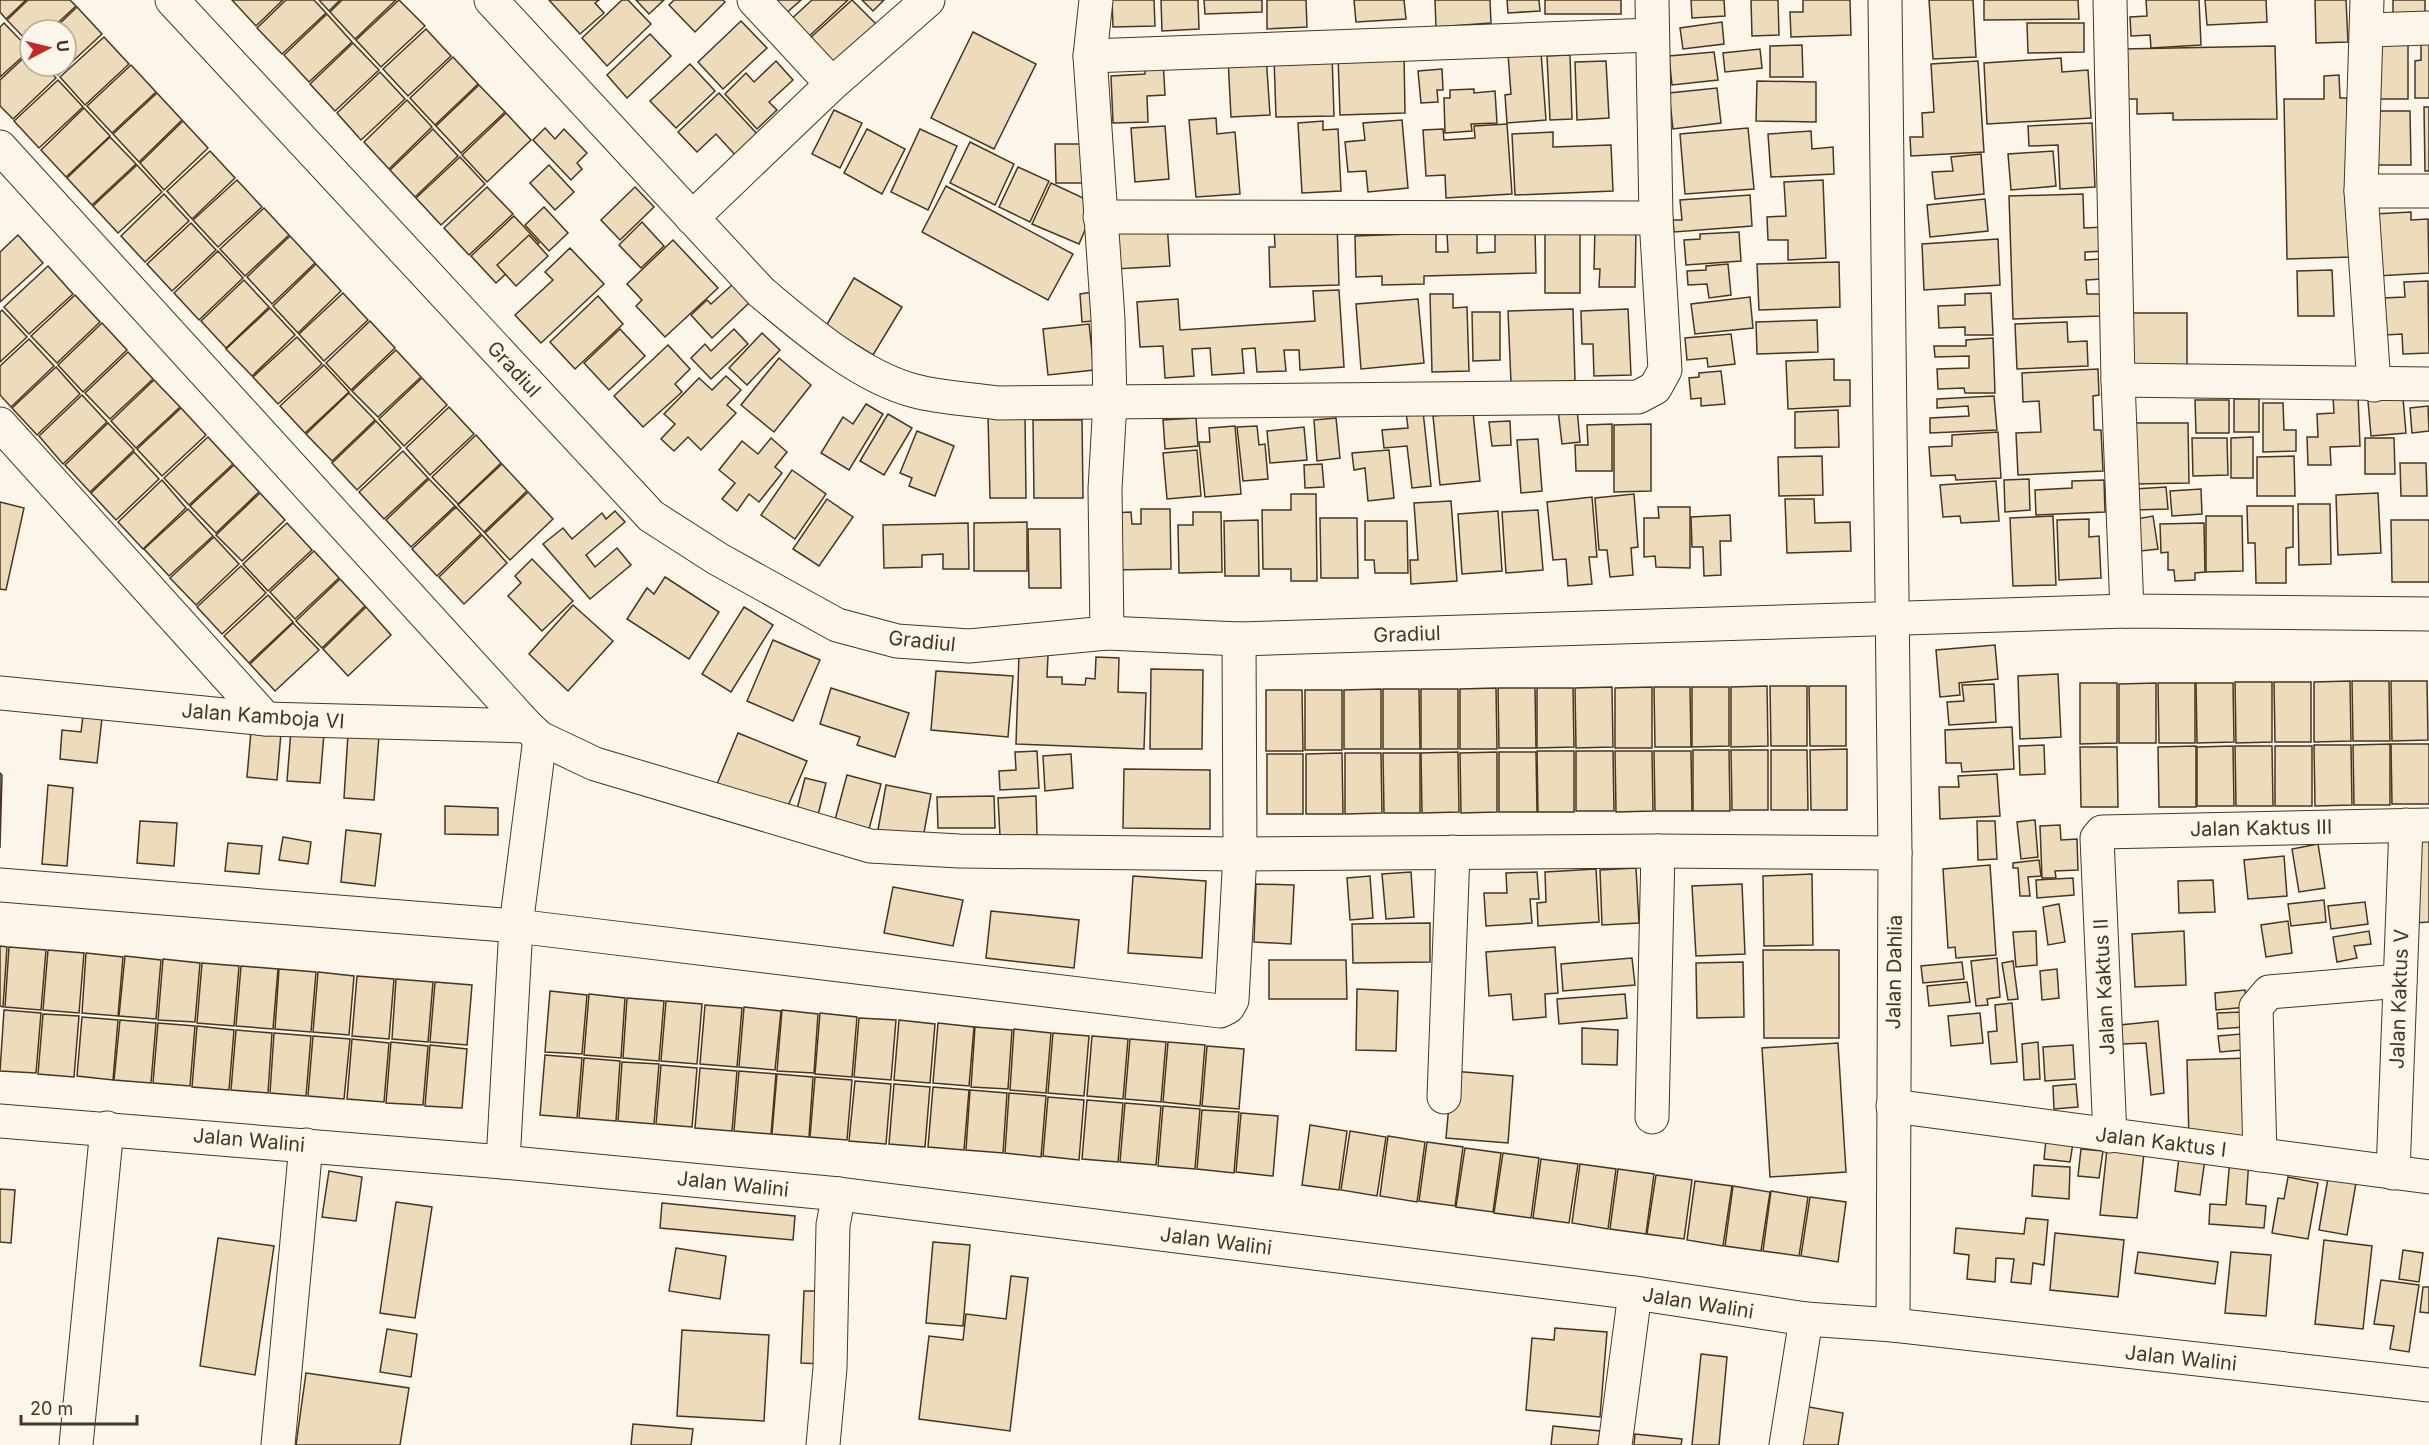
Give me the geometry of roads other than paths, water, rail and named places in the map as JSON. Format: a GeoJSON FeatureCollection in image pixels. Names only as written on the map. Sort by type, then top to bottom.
{"type":"FeatureCollection","features":[{"type":"Feature","properties":{"kind":"street","name":"Gradiul"},"geometry":{"type":"LineString","coordinates":[[172,0],[651,516],[718,559],[837,625],[897,641],[969,646],[1107,633],[1239,639],[2127,611],[2429,614]]}},
{"type":"Feature","properties":{"kind":"street"},"geometry":{"type":"LineString","coordinates":[[491,0],[761,292],[804,328],[853,364],[914,391],[998,403],[1638,397],[1655,388],[1665,370],[1656,218],[1652,0]]}},
{"type":"Feature","properties":{"kind":"street"},"geometry":{"type":"LineString","coordinates":[[754,0],[832,84]]}},
{"type":"Feature","properties":{"kind":"street"},"geometry":{"type":"LineString","coordinates":[[692,218],[832,84],[928,0]]}},
{"type":"Feature","properties":{"kind":"street"},"geometry":{"type":"LineString","coordinates":[[1096,0],[1090,56],[1108,319],[1110,402],[1105,489],[1107,633]]}},
{"type":"Feature","properties":{"kind":"street","name":"Jalan Dahlia"},"geometry":{"type":"LineString","coordinates":[[1885,0],[1895,853],[1893,1325]]}},
{"type":"Feature","properties":{"kind":"street"},"geometry":{"type":"LineString","coordinates":[[2110,0],[2118,380],[2127,611]]}},
{"type":"Feature","properties":{"kind":"street"},"geometry":{"type":"LineString","coordinates":[[2374,385],[2361,191],[2368,15],[2429,28]]}},
{"type":"Feature","properties":{"kind":"street"},"geometry":{"type":"LineString","coordinates":[[1090,56],[1652,35]]}},
{"type":"Feature","properties":{"kind":"street"},"geometry":{"type":"LineString","coordinates":[[0,147],[533,732],[595,764],[870,846],[959,851],[1240,854],[1658,851],[1895,853]]}},
{"type":"Feature","properties":{"kind":"street"},"geometry":{"type":"LineString","coordinates":[[2361,191],[2429,191]]}},
{"type":"Feature","properties":{"kind":"street"},"geometry":{"type":"LineString","coordinates":[[1100,218],[1656,218]]}},
{"type":"Feature","properties":{"kind":"street"},"geometry":{"type":"LineString","coordinates":[[2118,380],[2429,384]]}},
{"type":"Feature","properties":{"kind":"street"},"geometry":{"type":"LineString","coordinates":[[0,424],[266,719]]}},
{"type":"Feature","properties":{"kind":"street"},"geometry":{"type":"LineString","coordinates":[[0,885],[516,926],[1220,1011],[1228,1007],[1232,999],[1240,854],[1239,639]]}},
{"type":"Feature","properties":{"kind":"street","name":"Jalan Kamboja VI"},"geometry":{"type":"LineString","coordinates":[[0,693],[266,719],[533,732]]}},
{"type":"Feature","properties":{"kind":"street"},"geometry":{"type":"LineString","coordinates":[[503,1162],[516,926],[533,732]]}},
{"type":"Feature","properties":{"kind":"street","name":"Jalan Kaktus III"},"geometry":{"type":"LineString","coordinates":[[2097,838],[2102,832],[2107,831],[2417,825]]}},
{"type":"Feature","properties":{"kind":"street","name":"Jalan Kaktus V"},"geometry":{"type":"LineString","coordinates":[[2392,1173],[2400,981],[2417,825]]}},
{"type":"Feature","properties":{"kind":"street","name":"Jalan Kaktus II"},"geometry":{"type":"LineString","coordinates":[[2097,838],[2110,1136]]}},
{"type":"Feature","properties":{"kind":"street"},"geometry":{"type":"LineString","coordinates":[[1652,1117],[1658,851]]}},
{"type":"Feature","properties":{"kind":"street"},"geometry":{"type":"LineString","coordinates":[[1444,1097],[1453,852]]}},
{"type":"Feature","properties":{"kind":"street"},"geometry":{"type":"LineString","coordinates":[[2260,1155],[2256,1007],[2269,992],[2400,981]]}},
{"type":"Feature","properties":{"kind":"street","name":"Jalan Kaktus I"},"geometry":{"type":"LineString","coordinates":[[1893,1106],[2429,1177]]}},
{"type":"Feature","properties":{"kind":"street","name":"Jalan Walini"},"geometry":{"type":"LineString","coordinates":[[0,1121],[503,1162],[839,1194],[1635,1293],[1806,1320],[1893,1325],[2429,1385]]}},
{"type":"Feature","properties":{"kind":"street"},"geometry":{"type":"LineString","coordinates":[[76,1445],[107,1128]]}},
{"type":"Feature","properties":{"kind":"street"},"geometry":{"type":"LineString","coordinates":[[278,1445],[306,1145]]}},
{"type":"Feature","properties":{"kind":"street"},"geometry":{"type":"LineString","coordinates":[[823,1445],[830,1368],[833,1225],[839,1194]]}},
{"type":"Feature","properties":{"kind":"street"},"geometry":{"type":"LineString","coordinates":[[1615,1445],[1635,1293]]}},
{"type":"Feature","properties":{"kind":"street"},"geometry":{"type":"LineString","coordinates":[[1786,1445],[1806,1320]]}}]}
